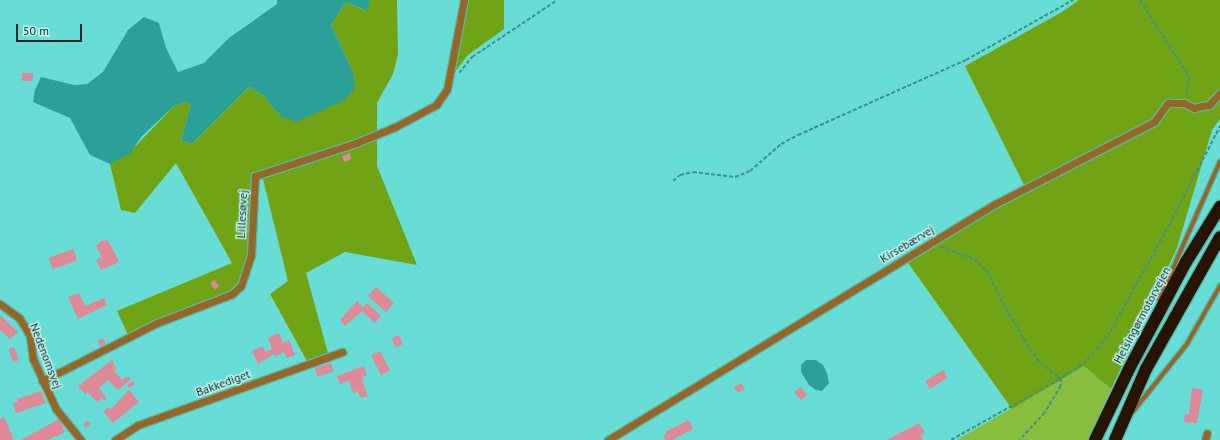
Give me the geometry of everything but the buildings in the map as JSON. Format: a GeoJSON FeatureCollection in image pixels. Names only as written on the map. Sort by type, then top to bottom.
{"type":"FeatureCollection","features":[{"type":"Feature","properties":{"kind":"highway","name":"Helsingørmotorvejen"},"geometry":{"type":"LineString","coordinates":[[1095,440],[1129,369],[1186,262],[1220,207]]}},
{"type":"Feature","properties":{"kind":"highway"},"geometry":{"type":"LineString","coordinates":[[1115,440],[1146,369],[1220,237]]}},
{"type":"Feature","properties":{"kind":"street","name":"Lillesøvej"},"geometry":{"type":"LineString","coordinates":[[42,381],[157,323],[232,294],[242,286],[251,256],[255,176],[356,143],[395,127],[436,105],[448,85],[464,0]]}},
{"type":"Feature","properties":{"kind":"street"},"geometry":{"type":"LineString","coordinates":[[1178,103],[1194,108],[1209,105],[1220,93]]}},
{"type":"Feature","properties":{"kind":"street","name":"Kirsebærvej"},"geometry":{"type":"LineString","coordinates":[[608,440],[930,242],[995,204],[1154,122],[1168,104],[1178,103]]}},
{"type":"Feature","properties":{"kind":"street","name":"Nedenomsvej"},"geometry":{"type":"LineString","coordinates":[[0,304],[19,318],[27,332],[33,359],[56,409],[81,440]]}},
{"type":"Feature","properties":{"kind":"street","name":"Bakkediget"},"geometry":{"type":"LineString","coordinates":[[115,440],[138,425],[342,352]]}},
{"type":"Feature","properties":{"kind":"lane"},"geometry":{"type":"LineString","coordinates":[[1129,369],[1220,162]]}},
{"type":"Feature","properties":{"kind":"lane"},"geometry":{"type":"LineString","coordinates":[[1124,420],[1136,409],[1188,344],[1220,286]]}},
{"type":"Feature","properties":{"kind":"path"},"geometry":{"type":"LineString","coordinates":[[448,85],[472,57],[557,0]]}},
{"type":"Feature","properties":{"kind":"path"},"geometry":{"type":"LineString","coordinates":[[673,181],[680,175],[693,172],[735,177],[750,171],[781,144],[792,138],[966,60],[1073,0]]}},
{"type":"Feature","properties":{"kind":"path"},"geometry":{"type":"LineString","coordinates":[[1140,0],[1190,78],[1189,94],[1178,103]]}},
{"type":"Feature","properties":{"kind":"path"},"geometry":{"type":"LineString","coordinates":[[951,440],[1083,364],[1110,332],[1172,220],[1216,131],[1220,126]]}},
{"type":"Feature","properties":{"kind":"path"},"geometry":{"type":"LineString","coordinates":[[1216,131],[1220,133]]}},
{"type":"Feature","properties":{"kind":"path"},"geometry":{"type":"LineString","coordinates":[[930,242],[974,259],[987,271],[1003,303],[1033,354],[1040,363],[1061,378]]}},
{"type":"Feature","properties":{"kind":"path"},"geometry":{"type":"LineString","coordinates":[[1020,440],[1045,413],[1061,386],[1061,378]]}},
{"type":"Feature","properties":{"kind":"green space"},"geometry":{"type":"Polygon","coordinates":[[[370,0],[397,0],[398,55],[393,74],[377,103],[377,166],[417,265],[345,252],[306,273],[328,353],[307,361],[270,294],[288,281],[261,171],[252,173],[248,255],[239,284],[230,291],[128,335],[117,311],[232,263],[176,163],[135,213],[121,210],[110,164],[128,154],[174,106],[185,102],[191,104],[181,140],[192,144],[249,87],[264,96],[280,116],[354,74],[331,25],[346,2],[366,11],[370,0]]]}},
{"type":"Feature","properties":{"kind":"green space"},"geometry":{"type":"Polygon","coordinates":[[[468,0],[504,0],[504,29],[468,55],[454,73],[468,0]]]}},
{"type":"Feature","properties":{"kind":"green space"},"geometry":{"type":"Polygon","coordinates":[[[1079,0],[1220,0],[1220,119],[1212,130],[1177,248],[1111,389],[1084,366],[1012,409],[906,260],[1027,191],[965,66],[1062,12],[1079,0]]]}},
{"type":"Feature","properties":{"kind":"green space"},"geometry":{"type":"Polygon","coordinates":[[[1084,366],[1111,389],[1088,440],[957,440],[1084,366]]]}},
{"type":"Feature","properties":{"kind":"water"},"geometry":{"type":"Polygon","coordinates":[[[277,0],[370,0],[367,11],[346,2],[331,25],[354,74],[354,90],[343,101],[296,122],[280,116],[264,96],[249,87],[192,144],[181,140],[191,104],[185,102],[174,106],[141,137],[130,154],[110,164],[90,155],[70,118],[33,102],[35,90],[41,77],[74,85],[87,84],[103,72],[128,30],[144,17],[159,23],[166,48],[178,72],[204,63],[229,38],[277,4],[277,0]]]}},
{"type":"Feature","properties":{"kind":"water"},"geometry":{"type":"Polygon","coordinates":[[[806,360],[816,360],[823,365],[827,373],[829,383],[822,391],[816,390],[809,385],[801,372],[801,365],[806,360]]]}}]}
